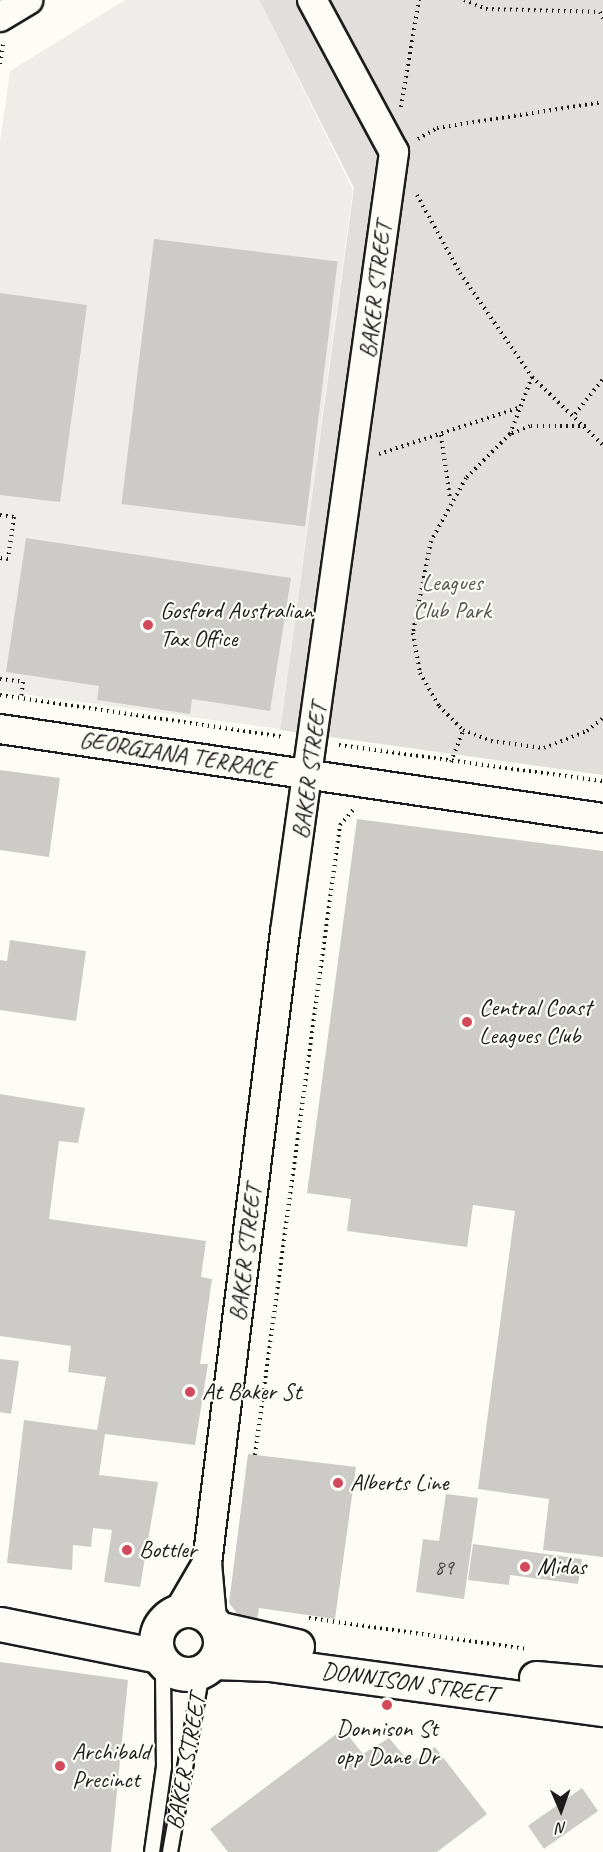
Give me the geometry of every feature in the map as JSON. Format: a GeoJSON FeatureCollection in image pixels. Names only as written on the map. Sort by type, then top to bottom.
{"type":"FeatureCollection","features":[{"type":"Feature","properties":{"kind":"main road","name":"DONNISON STREET"},"geometry":{"type":"LineString","coordinates":[[0,1624],[164,1640],[196,1611],[215,1624],[268,1642],[603,1684]]}},
{"type":"Feature","properties":{"kind":"main road"},"geometry":{"type":"LineString","coordinates":[[208,1667],[221,1646],[215,1624]]}},
{"type":"Feature","properties":{"kind":"main road","name":"DONNISON STREET"},"geometry":{"type":"LineString","coordinates":[[164,1640],[181,1674],[208,1667],[269,1664],[603,1709]]}},
{"type":"Feature","properties":{"kind":"street"},"geometry":{"type":"LineString","coordinates":[[0,17],[28,0]]}},
{"type":"Feature","properties":{"kind":"street"},"geometry":{"type":"LineString","coordinates":[[312,0],[394,152]]}},
{"type":"Feature","properties":{"kind":"street","name":"BAKER STREET"},"geometry":{"type":"LineString","coordinates":[[215,1624],[207,1563],[285,932],[310,776],[355,460],[394,152]]}},
{"type":"Feature","properties":{"kind":"street","name":"GEORGIANA TERRACE"},"geometry":{"type":"LineString","coordinates":[[0,729],[603,818]]}},
{"type":"Feature","properties":{"kind":"street","name":"BAKER STREET"},"geometry":{"type":"LineString","coordinates":[[164,1640],[207,1563]]}},
{"type":"Feature","properties":{"kind":"lane","name":"BAKER STREET"},"geometry":{"type":"LineString","coordinates":[[152,1852],[164,1767],[164,1640]]}},
{"type":"Feature","properties":{"kind":"lane","name":"BAKER STREET"},"geometry":{"type":"LineString","coordinates":[[170,1852],[208,1667]]}},
{"type":"Feature","properties":{"kind":"path"},"geometry":{"type":"LineString","coordinates":[[419,0],[394,152],[460,273],[532,377],[574,414],[603,444]]}},
{"type":"Feature","properties":{"kind":"path"},"geometry":{"type":"LineString","coordinates":[[464,0],[486,9],[600,12],[603,18]]}},
{"type":"Feature","properties":{"kind":"path"},"geometry":{"type":"LineString","coordinates":[[394,152],[436,128],[603,102]]}},
{"type":"Feature","properties":{"kind":"path"},"geometry":{"type":"LineString","coordinates":[[510,434],[518,408],[532,377]]}},
{"type":"Feature","properties":{"kind":"path"},"geometry":{"type":"LineString","coordinates":[[574,414],[603,380]]}},
{"type":"Feature","properties":{"kind":"path"},"geometry":{"type":"LineString","coordinates":[[355,460],[441,435],[518,408]]}},
{"type":"Feature","properties":{"kind":"path"},"geometry":{"type":"LineString","coordinates":[[586,426],[530,426],[510,434],[490,449],[450,499],[431,542],[413,633],[420,673],[439,706],[463,730],[491,741],[544,747],[587,731],[603,718]]}},
{"type":"Feature","properties":{"kind":"path"},"geometry":{"type":"LineString","coordinates":[[441,435],[450,499]]}},
{"type":"Feature","properties":{"kind":"path"},"geometry":{"type":"LineString","coordinates":[[0,515],[14,517],[8,559],[0,558]]}},
{"type":"Feature","properties":{"kind":"path"},"geometry":{"type":"LineString","coordinates":[[0,679],[23,682],[21,698]]}},
{"type":"Feature","properties":{"kind":"path"},"geometry":{"type":"LineString","coordinates":[[0,695],[451,762],[603,781]]}},
{"type":"Feature","properties":{"kind":"path"},"geometry":{"type":"LineString","coordinates":[[451,762],[463,730]]}},
{"type":"Feature","properties":{"kind":"path"},"geometry":{"type":"LineString","coordinates":[[255,1455],[340,825],[355,808],[367,810]]}},
{"type":"Feature","properties":{"kind":"path"},"geometry":{"type":"LineString","coordinates":[[302,1617],[534,1650]]}},
{"type":"Feature","properties":{"kind":"shaded area"},"geometry":{"type":"Polygon","coordinates":[[[125,0],[259,0],[353,190],[280,729],[0,691],[0,142],[10,71],[125,0]]]}},
{"type":"Feature","properties":{"kind":"green space","name":"Leagues Club Park"},"geometry":{"type":"Polygon","coordinates":[[[259,0],[603,0],[603,775],[280,730],[354,188],[259,0]]]}},
{"type":"Feature","properties":{"kind":"building"},"geometry":{"type":"Polygon","coordinates":[[[154,239],[338,262],[305,527],[121,504],[154,239]]]}},
{"type":"Feature","properties":{"kind":"building"},"geometry":{"type":"Polygon","coordinates":[[[0,293],[87,305],[60,502],[0,495],[0,293]]]}},
{"type":"Feature","properties":{"kind":"building","name":"Gosford Australian Tax Office"},"geometry":{"type":"Polygon","coordinates":[[[26,538],[291,578],[270,711],[192,699],[190,714],[97,700],[99,686],[6,672],[26,538]]]}},
{"type":"Feature","properties":{"kind":"building"},"geometry":{"type":"Polygon","coordinates":[[[0,770],[60,778],[49,857],[0,850],[0,770]]]}},
{"type":"Feature","properties":{"kind":"building","name":"Central Coast Leagues Club"},"geometry":{"type":"Polygon","coordinates":[[[357,819],[603,851],[603,1557],[543,1550],[549,1499],[478,1489],[515,1211],[473,1205],[467,1247],[347,1231],[351,1199],[307,1193],[357,819]]]}},
{"type":"Feature","properties":{"kind":"building"},"geometry":{"type":"Polygon","coordinates":[[[10,940],[86,951],[76,1021],[0,1010],[0,960],[7,961],[10,940]]]}},
{"type":"Feature","properties":{"kind":"building"},"geometry":{"type":"Polygon","coordinates":[[[0,1094],[85,1108],[78,1143],[59,1141],[49,1219],[206,1241],[201,1277],[212,1279],[200,1364],[208,1364],[195,1445],[105,1434],[99,1475],[158,1482],[140,1587],[104,1582],[112,1530],[93,1528],[91,1547],[73,1545],[72,1570],[7,1563],[24,1420],[97,1430],[106,1377],[68,1372],[71,1346],[0,1336],[0,1094]]]}},
{"type":"Feature","properties":{"kind":"building"},"geometry":{"type":"Polygon","coordinates":[[[0,1359],[19,1361],[11,1414],[0,1412],[0,1359]]]}},
{"type":"Feature","properties":{"kind":"building"},"geometry":{"type":"Polygon","coordinates":[[[248,1454],[356,1467],[335,1619],[259,1608],[257,1619],[240,1617],[229,1603],[248,1454]]]}},
{"type":"Feature","properties":{"kind":"building"},"geometry":{"type":"Polygon","coordinates":[[[446,1494],[478,1498],[464,1599],[416,1592],[423,1539],[439,1541],[446,1494]]]}},
{"type":"Feature","properties":{"kind":"building","name":"Midas"},"geometry":{"type":"Polygon","coordinates":[[[473,1544],[582,1559],[578,1584],[510,1575],[509,1585],[468,1580],[473,1544]]]}},
{"type":"Feature","properties":{"kind":"building","name":"Archibald Precinct"},"geometry":{"type":"Polygon","coordinates":[[[0,1662],[128,1680],[111,1852],[0,1852],[0,1662]]]}},
{"type":"Feature","properties":{"kind":"building"},"geometry":{"type":"Polygon","coordinates":[[[343,1729],[363,1754],[389,1738],[410,1763],[435,1747],[487,1814],[437,1852],[228,1852],[210,1829],[343,1729]]]}},
{"type":"Feature","properties":{"kind":"building"},"geometry":{"type":"Polygon","coordinates":[[[582,1788],[598,1811],[544,1849],[528,1826],[582,1788]]]}},
{"type":"Feature","properties":{"kind":"place","name":"Gosford Australian Tax Office"},"geometry":{"type":"Point","coordinates":[148,625]}},
{"type":"Feature","properties":{"kind":"place","name":"Central Coast Leagues Club"},"geometry":{"type":"Point","coordinates":[467,1022]}},
{"type":"Feature","properties":{"kind":"place","name":"At Baker St"},"geometry":{"type":"Point","coordinates":[190,1392]}},
{"type":"Feature","properties":{"kind":"place","name":"Alberts Line"},"geometry":{"type":"Point","coordinates":[338,1483]}},
{"type":"Feature","properties":{"kind":"place","name":"Bottler"},"geometry":{"type":"Point","coordinates":[127,1550]}},
{"type":"Feature","properties":{"kind":"place","name":"Midas"},"geometry":{"type":"Point","coordinates":[525,1567]}},
{"type":"Feature","properties":{"kind":"place","name":"Donnison St opp Dane Dr"},"geometry":{"type":"Point","coordinates":[387,1705]}},
{"type":"Feature","properties":{"kind":"place","name":"Archibald Precinct"},"geometry":{"type":"Point","coordinates":[60,1766]}}]}
